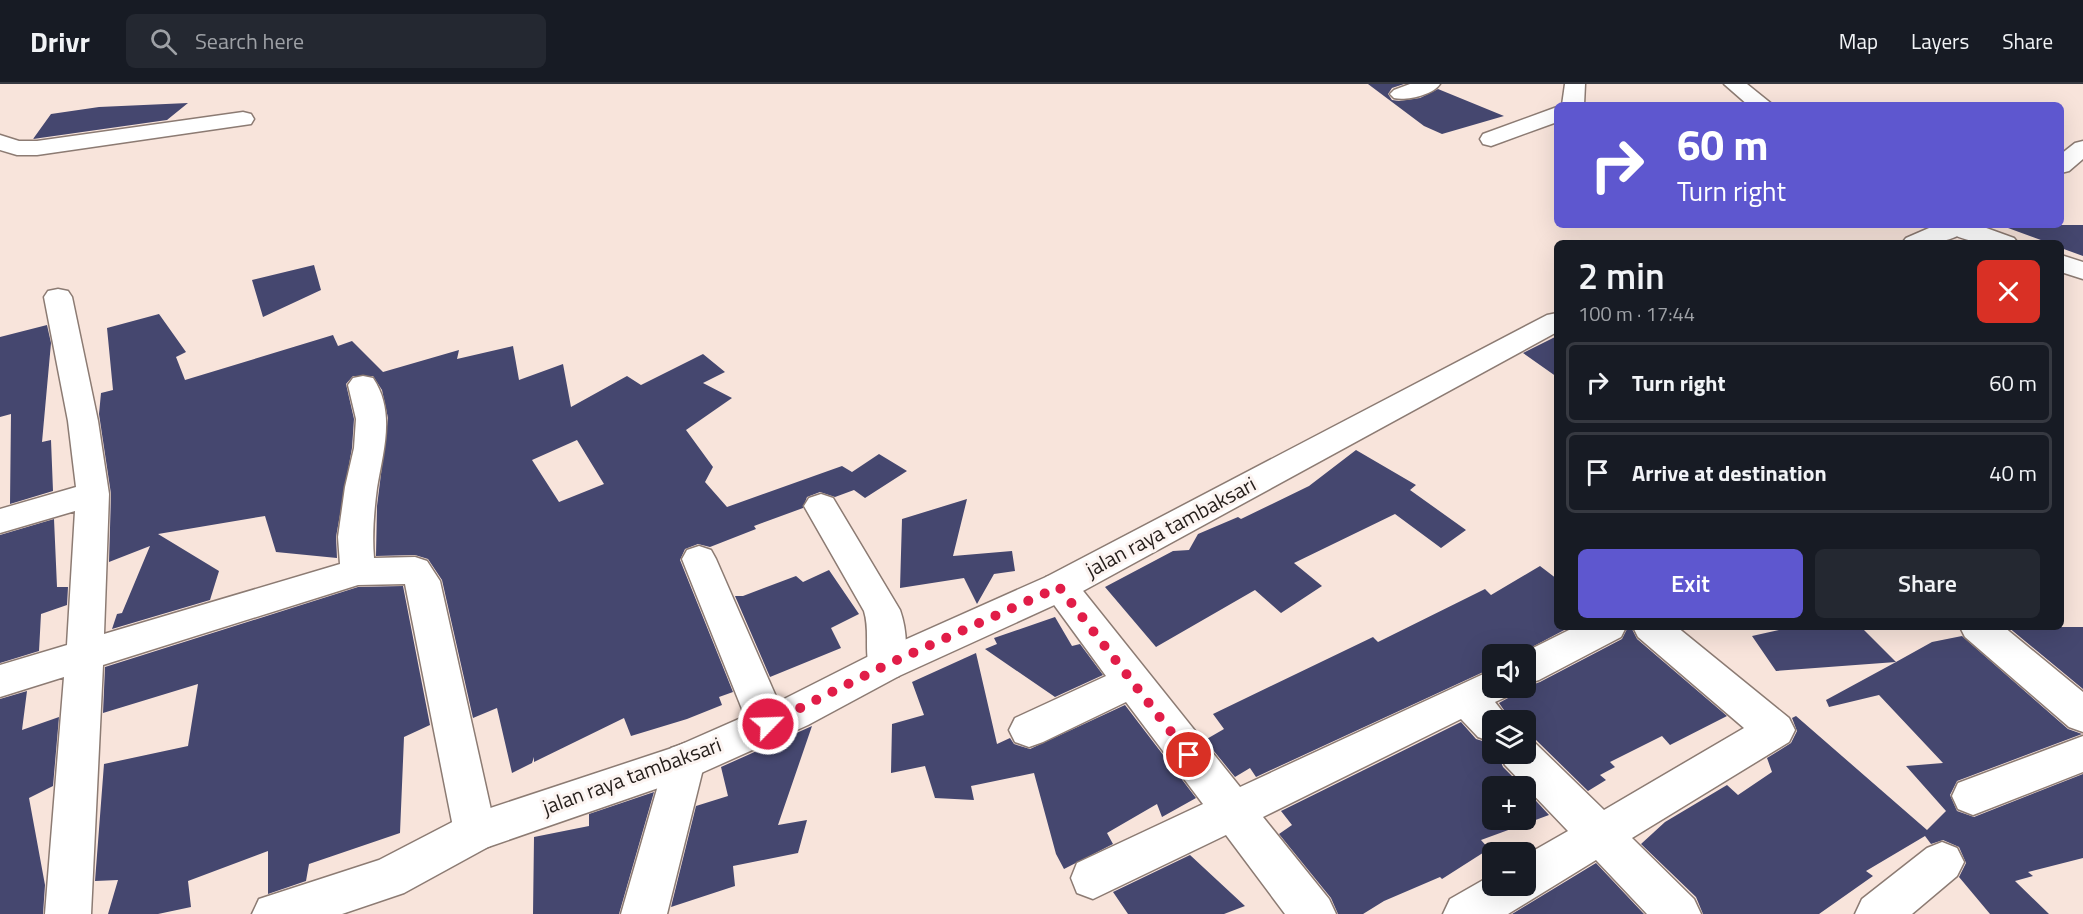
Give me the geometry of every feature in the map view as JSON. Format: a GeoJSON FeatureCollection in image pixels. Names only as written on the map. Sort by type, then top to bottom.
{"type":"FeatureCollection","features":[{"type":"Feature","properties":{"kind":"street"},"geometry":{"type":"LineString","coordinates":[[1401,94],[1430,84]]}},
{"type":"Feature","properties":{"kind":"street"},"geometry":{"type":"LineString","coordinates":[[1573,102],[1575,84]]}},
{"type":"Feature","properties":{"kind":"street"},"geometry":{"type":"LineString","coordinates":[[1734,84],[1758,102]]}},
{"type":"Feature","properties":{"kind":"street"},"geometry":{"type":"LineString","coordinates":[[1491,140],[1554,115]]}},
{"type":"Feature","properties":{"kind":"street"},"geometry":{"type":"LineString","coordinates":[[0,141],[17,148],[37,148],[243,119]]}},
{"type":"Feature","properties":{"kind":"street"},"geometry":{"type":"LineString","coordinates":[[2064,163],[2083,147]]}},
{"type":"Feature","properties":{"kind":"street"},"geometry":{"type":"LineString","coordinates":[[1921,240],[1947,228]]}},
{"type":"Feature","properties":{"kind":"street"},"geometry":{"type":"LineString","coordinates":[[1952,228],[1994,240]]}},
{"type":"Feature","properties":{"kind":"street"},"geometry":{"type":"LineString","coordinates":[[2064,264],[2083,271]]}},
{"type":"Feature","properties":{"kind":"street"},"geometry":{"type":"LineString","coordinates":[[58,297],[83,421],[93,494],[68,914]]}},
{"type":"Feature","properties":{"kind":"street","name":"jalan raya tambaksari"},"geometry":{"type":"LineString","coordinates":[[275,914],[388,878],[475,832],[685,761],[768,724],[886,665],[1059,587],[1554,323]]}},
{"type":"Feature","properties":{"kind":"street"},"geometry":{"type":"LineString","coordinates":[[357,572],[355,537],[361,487],[370,448],[371,419],[363,385]]}},
{"type":"Feature","properties":{"kind":"street"},"geometry":{"type":"LineString","coordinates":[[0,522],[93,494]]}},
{"type":"Feature","properties":{"kind":"street"},"geometry":{"type":"LineString","coordinates":[[821,506],[882,610],[887,625],[886,665]]}},
{"type":"Feature","properties":{"kind":"street"},"geometry":{"type":"LineString","coordinates":[[699,559],[768,724]]}},
{"type":"Feature","properties":{"kind":"street"},"geometry":{"type":"LineString","coordinates":[[0,681],[357,572],[415,570],[422,581],[475,832]]}},
{"type":"Feature","properties":{"kind":"street"},"geometry":{"type":"LineString","coordinates":[[1059,587],[1313,914]]}},
{"type":"Feature","properties":{"kind":"street"},"geometry":{"type":"LineString","coordinates":[[1536,664],[1602,630]]}},
{"type":"Feature","properties":{"kind":"street"},"geometry":{"type":"LineString","coordinates":[[1536,873],[1775,730],[1655,630]]}},
{"type":"Feature","properties":{"kind":"street"},"geometry":{"type":"LineString","coordinates":[[1982,630],[2083,715]]}},
{"type":"Feature","properties":{"kind":"street"},"geometry":{"type":"LineString","coordinates":[[1029,730],[1132,682]]}},
{"type":"Feature","properties":{"kind":"street"},"geometry":{"type":"LineString","coordinates":[[1093,878],[1232,810],[1484,703]]}},
{"type":"Feature","properties":{"kind":"street"},"geometry":{"type":"LineString","coordinates":[[1973,796],[2083,754]]}},
{"type":"Feature","properties":{"kind":"street"},"geometry":{"type":"LineString","coordinates":[[644,914],[685,761]]}},
{"type":"Feature","properties":{"kind":"street"},"geometry":{"type":"LineString","coordinates":[[1529,764],[1599,837],[1678,914]]}},
{"type":"Feature","properties":{"kind":"street"},"geometry":{"type":"LineString","coordinates":[[1878,914],[1942,862]]}},
{"type":"Feature","properties":{"kind":"street"},"geometry":{"type":"LineString","coordinates":[[1466,914],[1497,896]]}},
{"type":"Feature","properties":{"kind":"building"},"geometry":{"type":"Polygon","coordinates":[[[1368,84],[1404,84],[1392,88],[1388,94],[1392,100],[1399,101],[1420,98],[1438,89],[1504,116],[1442,134],[1424,126],[1368,84]]]}},
{"type":"Feature","properties":{"kind":"building"},"geometry":{"type":"Polygon","coordinates":[[[188,103],[167,120],[33,139],[51,114],[99,107],[188,103]]]}},
{"type":"Feature","properties":{"kind":"building"},"geometry":{"type":"Polygon","coordinates":[[[2064,225],[2083,225],[2083,256],[2064,249],[2064,240],[2041,240],[2008,228],[2064,228],[2064,225]]]}},
{"type":"Feature","properties":{"kind":"building"},"geometry":{"type":"Polygon","coordinates":[[[314,265],[321,290],[263,317],[252,280],[314,265]]]}},
{"type":"Feature","properties":{"kind":"building"},"geometry":{"type":"Polygon","coordinates":[[[159,314],[186,352],[176,357],[185,380],[333,335],[338,346],[352,341],[383,372],[459,350],[457,359],[513,346],[519,380],[563,364],[571,407],[627,376],[641,385],[703,354],[725,372],[703,383],[732,398],[686,430],[713,467],[705,482],[727,507],[842,466],[852,472],[879,454],[907,471],[865,498],[854,490],[835,497],[820,492],[807,497],[803,508],[754,526],[756,529],[710,547],[698,544],[685,549],[680,560],[733,692],[719,697],[722,705],[687,719],[631,736],[624,718],[534,762],[534,757],[532,763],[512,773],[497,708],[473,718],[442,580],[428,559],[415,555],[376,556],[377,506],[388,418],[382,390],[373,376],[353,376],[346,384],[354,419],[352,448],[336,537],[337,558],[276,552],[265,516],[158,534],[219,571],[210,600],[112,629],[117,614],[122,613],[150,546],[109,562],[111,494],[99,414],[101,393],[113,390],[107,328],[159,314]],[[577,440],[532,460],[559,502],[604,484],[577,440]]]}},
{"type":"Feature","properties":{"kind":"building"},"geometry":{"type":"Polygon","coordinates":[[[47,325],[51,343],[42,442],[51,440],[53,491],[10,504],[11,414],[0,417],[0,337],[47,325]]]}},
{"type":"Feature","properties":{"kind":"building"},"geometry":{"type":"Polygon","coordinates":[[[1554,338],[1554,375],[1523,353],[1554,338]]]}},
{"type":"Feature","properties":{"kind":"building"},"geometry":{"type":"Polygon","coordinates":[[[1356,450],[1416,485],[1410,490],[1466,530],[1441,548],[1395,514],[1294,563],[1322,586],[1281,613],[1255,590],[1156,647],[1105,587],[1173,551],[1189,550],[1198,534],[1238,517],[1241,519],[1309,486],[1356,450]]]}},
{"type":"Feature","properties":{"kind":"building"},"geometry":{"type":"Polygon","coordinates":[[[967,499],[953,556],[1012,551],[1015,571],[994,574],[977,604],[964,578],[900,588],[902,519],[967,499]]]}},
{"type":"Feature","properties":{"kind":"building"},"geometry":{"type":"Polygon","coordinates":[[[54,519],[57,587],[68,587],[67,605],[41,614],[39,651],[0,663],[0,535],[54,519]]]}},
{"type":"Feature","properties":{"kind":"building"},"geometry":{"type":"Polygon","coordinates":[[[1540,566],[1554,577],[1554,630],[1564,630],[1536,645],[1482,644],[1482,673],[1256,777],[1250,768],[1235,777],[1205,740],[1224,729],[1213,714],[1373,637],[1378,642],[1485,589],[1491,595],[1540,566]]]}},
{"type":"Feature","properties":{"kind":"building"},"geometry":{"type":"Polygon","coordinates":[[[829,570],[859,614],[831,628],[841,648],[770,677],[735,596],[743,596],[796,576],[803,582],[829,570]]]}},
{"type":"Feature","properties":{"kind":"building"},"geometry":{"type":"Polygon","coordinates":[[[403,586],[430,725],[404,737],[400,833],[309,864],[306,881],[268,894],[268,851],[188,881],[191,907],[158,914],[108,914],[118,880],[95,881],[104,764],[188,746],[198,684],[103,713],[105,667],[358,587],[403,586]]]}},
{"type":"Feature","properties":{"kind":"building"},"geometry":{"type":"Polygon","coordinates":[[[1055,617],[1072,646],[1080,644],[1103,675],[1055,697],[985,649],[997,644],[994,638],[1055,617]]]}},
{"type":"Feature","properties":{"kind":"building"},"geometry":{"type":"Polygon","coordinates":[[[2064,627],[2083,627],[2083,689],[2012,630],[2064,630],[2064,627]]]}},
{"type":"Feature","properties":{"kind":"building"},"geometry":{"type":"Polygon","coordinates":[[[1626,630],[1632,630],[1637,639],[1727,716],[1670,745],[1662,736],[1610,762],[1615,767],[1600,775],[1606,780],[1588,791],[1536,740],[1536,710],[1504,710],[1499,703],[1508,698],[1536,698],[1536,683],[1622,639],[1626,630]]]}},
{"type":"Feature","properties":{"kind":"building"},"geometry":{"type":"Polygon","coordinates":[[[1779,630],[1864,630],[1896,662],[1776,671],[1752,636],[1779,630]]]}},
{"type":"Feature","properties":{"kind":"building"},"geometry":{"type":"Polygon","coordinates":[[[1962,636],[2068,729],[2082,734],[1957,781],[1950,795],[1957,811],[1974,817],[2083,774],[2083,858],[2028,872],[2033,876],[2015,881],[2049,914],[1990,914],[1959,877],[1966,863],[1959,847],[1943,840],[1931,844],[1925,836],[1866,871],[1873,876],[1819,914],[1703,914],[1696,897],[1641,844],[1665,822],[1727,785],[1738,795],[1772,772],[1767,758],[1791,743],[1797,731],[1792,718],[1796,716],[1927,830],[1946,811],[1906,766],[1943,763],[1879,695],[1829,707],[1826,700],[1932,642],[1962,636]]]}},
{"type":"Feature","properties":{"kind":"building"},"geometry":{"type":"Polygon","coordinates":[[[976,653],[997,744],[1010,738],[1014,744],[1030,749],[1125,705],[1196,798],[1162,817],[1157,804],[1107,833],[1113,844],[1064,869],[1056,854],[1034,773],[971,786],[974,800],[935,798],[925,766],[891,773],[892,724],[924,715],[912,682],[976,653]]]}},
{"type":"Feature","properties":{"kind":"building"},"geometry":{"type":"Polygon","coordinates":[[[27,691],[22,730],[59,717],[53,786],[29,798],[45,885],[43,914],[0,914],[0,699],[27,691]]]}},
{"type":"Feature","properties":{"kind":"building"},"geometry":{"type":"Polygon","coordinates":[[[1461,722],[1476,739],[1482,741],[1482,764],[1502,764],[1512,776],[1482,776],[1482,830],[1508,830],[1481,840],[1482,853],[1442,879],[1440,877],[1384,901],[1363,914],[1338,914],[1331,898],[1279,834],[1292,825],[1281,811],[1461,722]]]}},
{"type":"Feature","properties":{"kind":"building"},"geometry":{"type":"Polygon","coordinates":[[[812,726],[778,825],[807,820],[798,853],[733,866],[735,886],[671,907],[696,806],[728,796],[721,767],[812,726]]]}},
{"type":"Feature","properties":{"kind":"building"},"geometry":{"type":"Polygon","coordinates":[[[654,792],[619,914],[533,914],[534,837],[589,826],[589,814],[654,792]]]}},
{"type":"Feature","properties":{"kind":"building"},"geometry":{"type":"Polygon","coordinates":[[[1536,801],[1549,815],[1536,820],[1536,801]]]}},
{"type":"Feature","properties":{"kind":"building"},"geometry":{"type":"Polygon","coordinates":[[[1190,855],[1245,906],[1224,914],[1128,914],[1113,892],[1190,855]]]}},
{"type":"Feature","properties":{"kind":"building"},"geometry":{"type":"Polygon","coordinates":[[[1596,863],[1644,914],[1512,914],[1596,863]]]}},
{"type":"Feature","properties":{"kind":"route"},"geometry":{"type":"LineString","coordinates":[[768,724],[886,665],[1059,587],[1189,755]]}}]}
